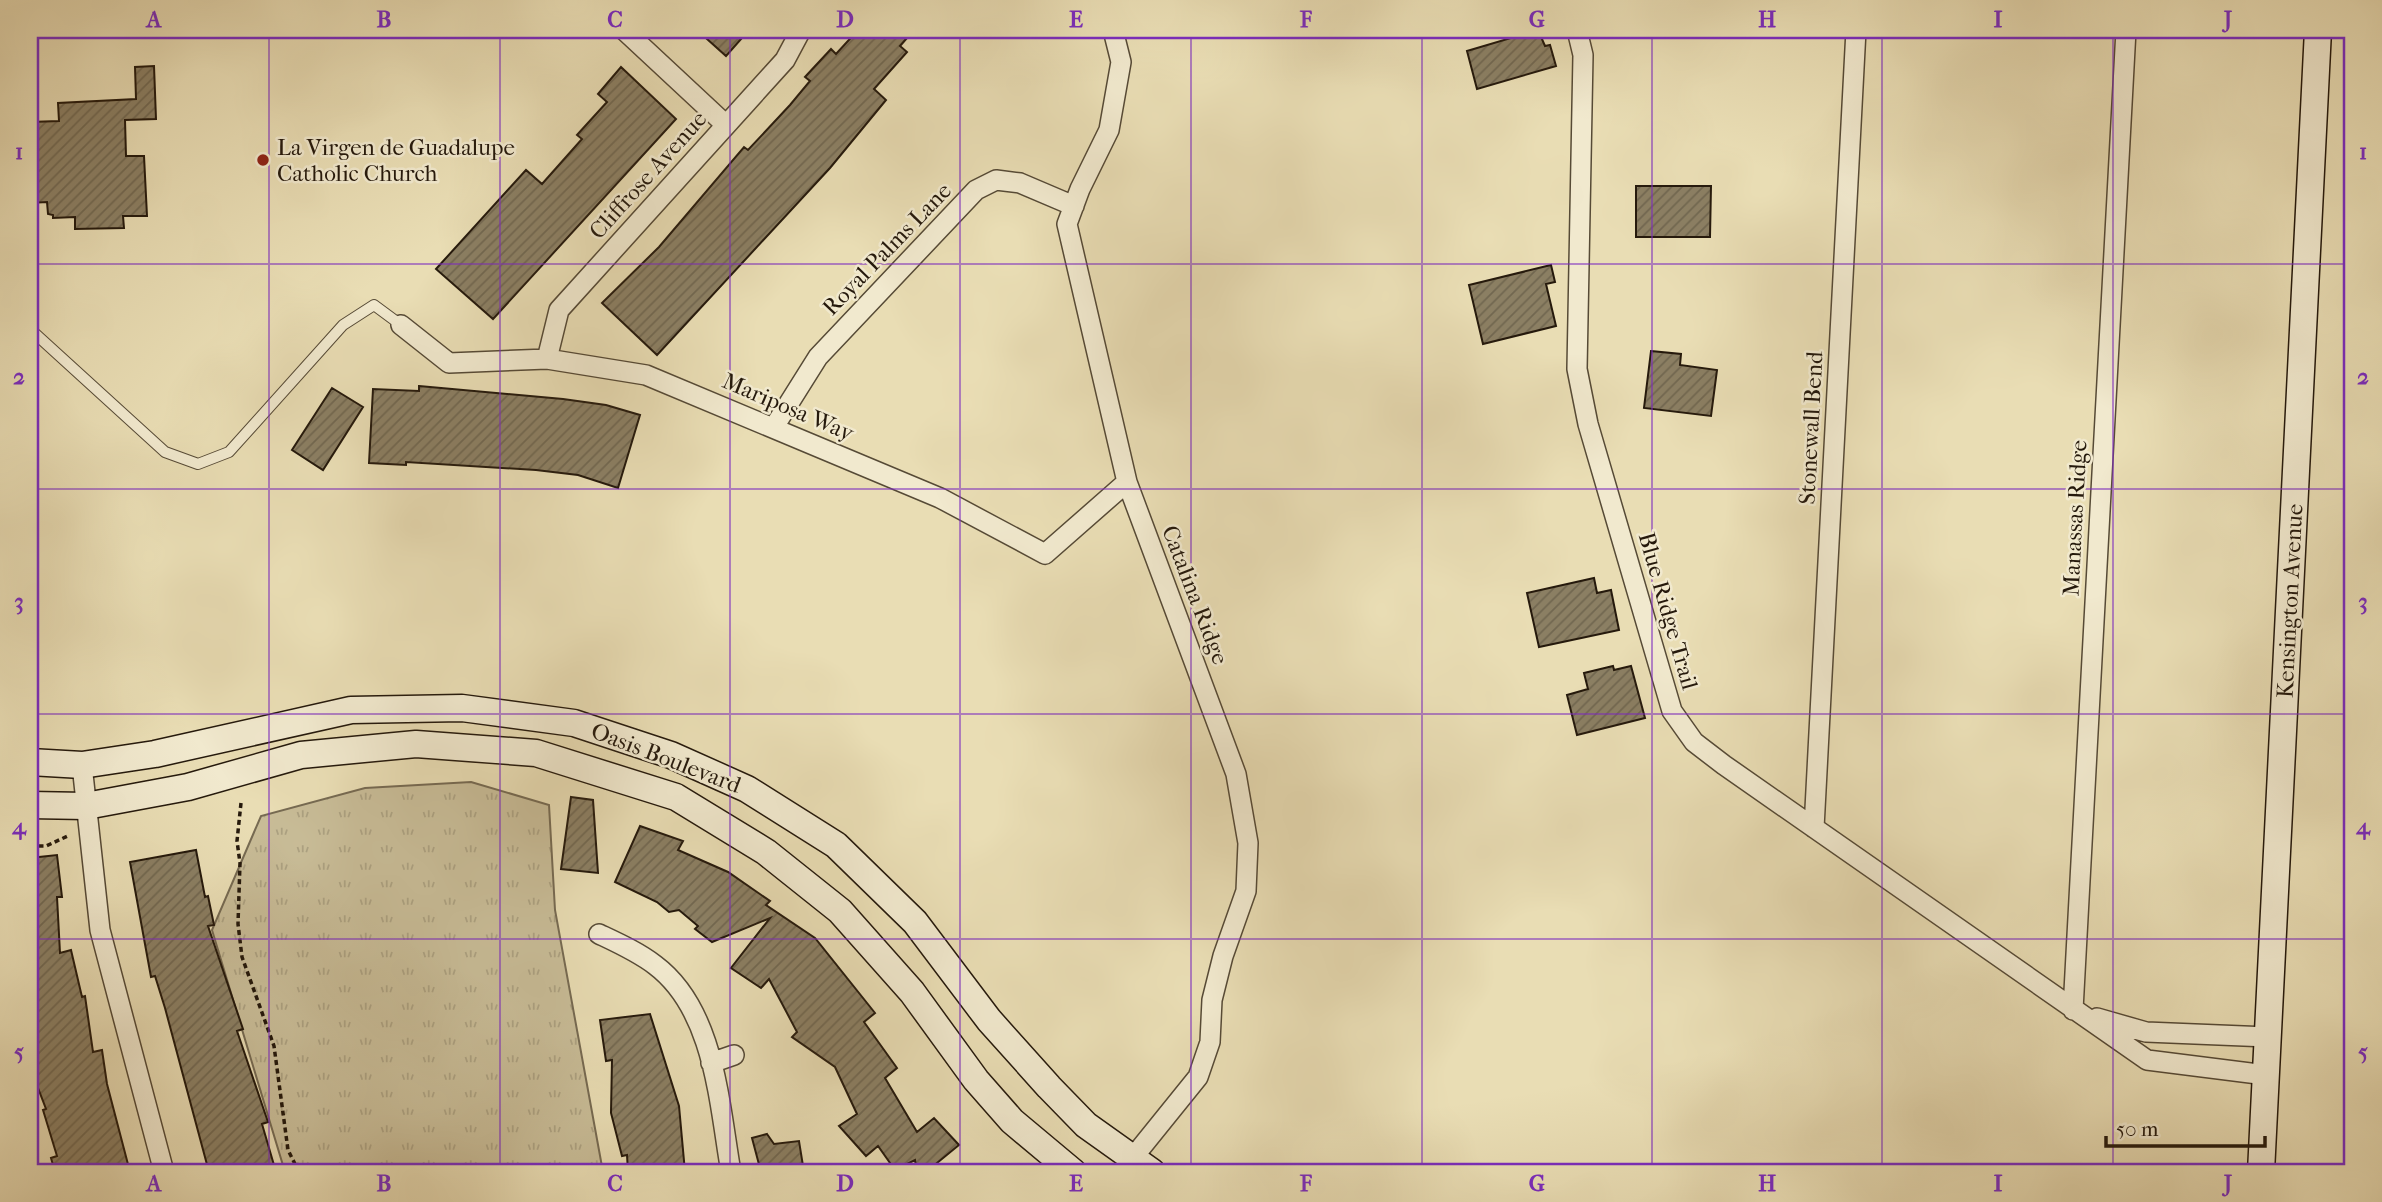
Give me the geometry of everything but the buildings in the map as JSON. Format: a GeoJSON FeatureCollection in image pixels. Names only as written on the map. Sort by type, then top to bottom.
{"type":"FeatureCollection","features":[{"type":"Feature","properties":{"kind":"street"},"geometry":{"type":"LineString","coordinates":[[624,30],[726,125]]}},
{"type":"Feature","properties":{"kind":"street","name":"Cliffrose Avenue"},"geometry":{"type":"LineString","coordinates":[[547,359],[559,310],[785,60],[800,30]]}},
{"type":"Feature","properties":{"kind":"street","name":"Catalina Ridge"},"geometry":{"type":"LineString","coordinates":[[1113,30],[1121,62],[1109,130],[1067,224],[1126,482],[1236,774],[1248,843],[1246,891],[1223,956],[1212,1000],[1210,1042],[1198,1077],[1135,1168]]}},
{"type":"Feature","properties":{"kind":"street","name":"Blue Ridge Trail"},"geometry":{"type":"LineString","coordinates":[[1577,30],[1583,55],[1577,369],[1588,424],[1672,711],[1694,742],[2147,1060],[2266,1075]]}},
{"type":"Feature","properties":{"kind":"street","name":"Stonewall Bend"},"geometry":{"type":"LineString","coordinates":[[1814,828],[1856,30]]}},
{"type":"Feature","properties":{"kind":"street","name":"Manassas Ridge"},"geometry":{"type":"LineString","coordinates":[[2073,1010],[2126,30]]}},
{"type":"Feature","properties":{"kind":"street","name":"Kensington Avenue"},"geometry":{"type":"LineString","coordinates":[[2261,1172],[2318,30]]}},
{"type":"Feature","properties":{"kind":"street","name":"Royal Palms Lane"},"geometry":{"type":"LineString","coordinates":[[774,427],[818,357],[976,190],[996,180],[1020,183],[1074,206]]}},
{"type":"Feature","properties":{"kind":"street","name":"Mariposa Way"},"geometry":{"type":"LineString","coordinates":[[401,325],[449,363],[547,359],[646,374],[940,498],[1045,554],[1126,482]]}},
{"type":"Feature","properties":{"kind":"street","name":"Oasis Boulevard"},"geometry":{"type":"LineString","coordinates":[[30,762],[82,765],[155,754],[351,710],[463,708],[574,723],[671,755],[747,789],[836,845],[915,922],[989,1020],[1049,1087],[1086,1125],[1135,1168]]}},
{"type":"Feature","properties":{"kind":"street","name":"Oasis Boulevard"},"geometry":{"type":"LineString","coordinates":[[30,805],[87,817],[301,755],[416,744],[536,753],[676,797],[766,852],[840,911],[912,992],[976,1080],[1012,1121],[1073,1172]]}},
{"type":"Feature","properties":{"kind":"street"},"geometry":{"type":"LineString","coordinates":[[82,765],[100,930],[164,1172]]}},
{"type":"Feature","properties":{"kind":"street"},"geometry":{"type":"LineString","coordinates":[[598,934],[657,965],[690,1005],[711,1063],[731,1172]]}},
{"type":"Feature","properties":{"kind":"street","name":"Blue Ridge Trail"},"geometry":{"type":"LineString","coordinates":[[2073,1010],[2146,1032],[2268,1037]]}},
{"type":"Feature","properties":{"kind":"street"},"geometry":{"type":"LineString","coordinates":[[711,1063],[734,1055]]}},
{"type":"Feature","properties":{"kind":"lane"},"geometry":{"type":"LineString","coordinates":[[30,329],[165,452],[198,464],[229,452],[343,325],[374,305],[401,325]]}},
{"type":"Feature","properties":{"kind":"path"},"geometry":{"type":"LineString","coordinates":[[241,803],[237,841],[240,863],[238,924],[242,957],[274,1046],[288,1150],[299,1172]]}},
{"type":"Feature","properties":{"kind":"path"},"geometry":{"type":"LineString","coordinates":[[30,846],[47,845],[87,817]]}},
{"type":"Feature","properties":{"kind":"green space"},"geometry":{"type":"Polygon","coordinates":[[[471,782],[549,805],[555,910],[603,1172],[285,1172],[212,930],[261,816],[365,788],[471,782]]]}},
{"type":"Feature","properties":{"kind":"place","name":"La Virgen de Guadalupe Catholic Church"},"geometry":{"type":"Point","coordinates":[263,160]}}]}
